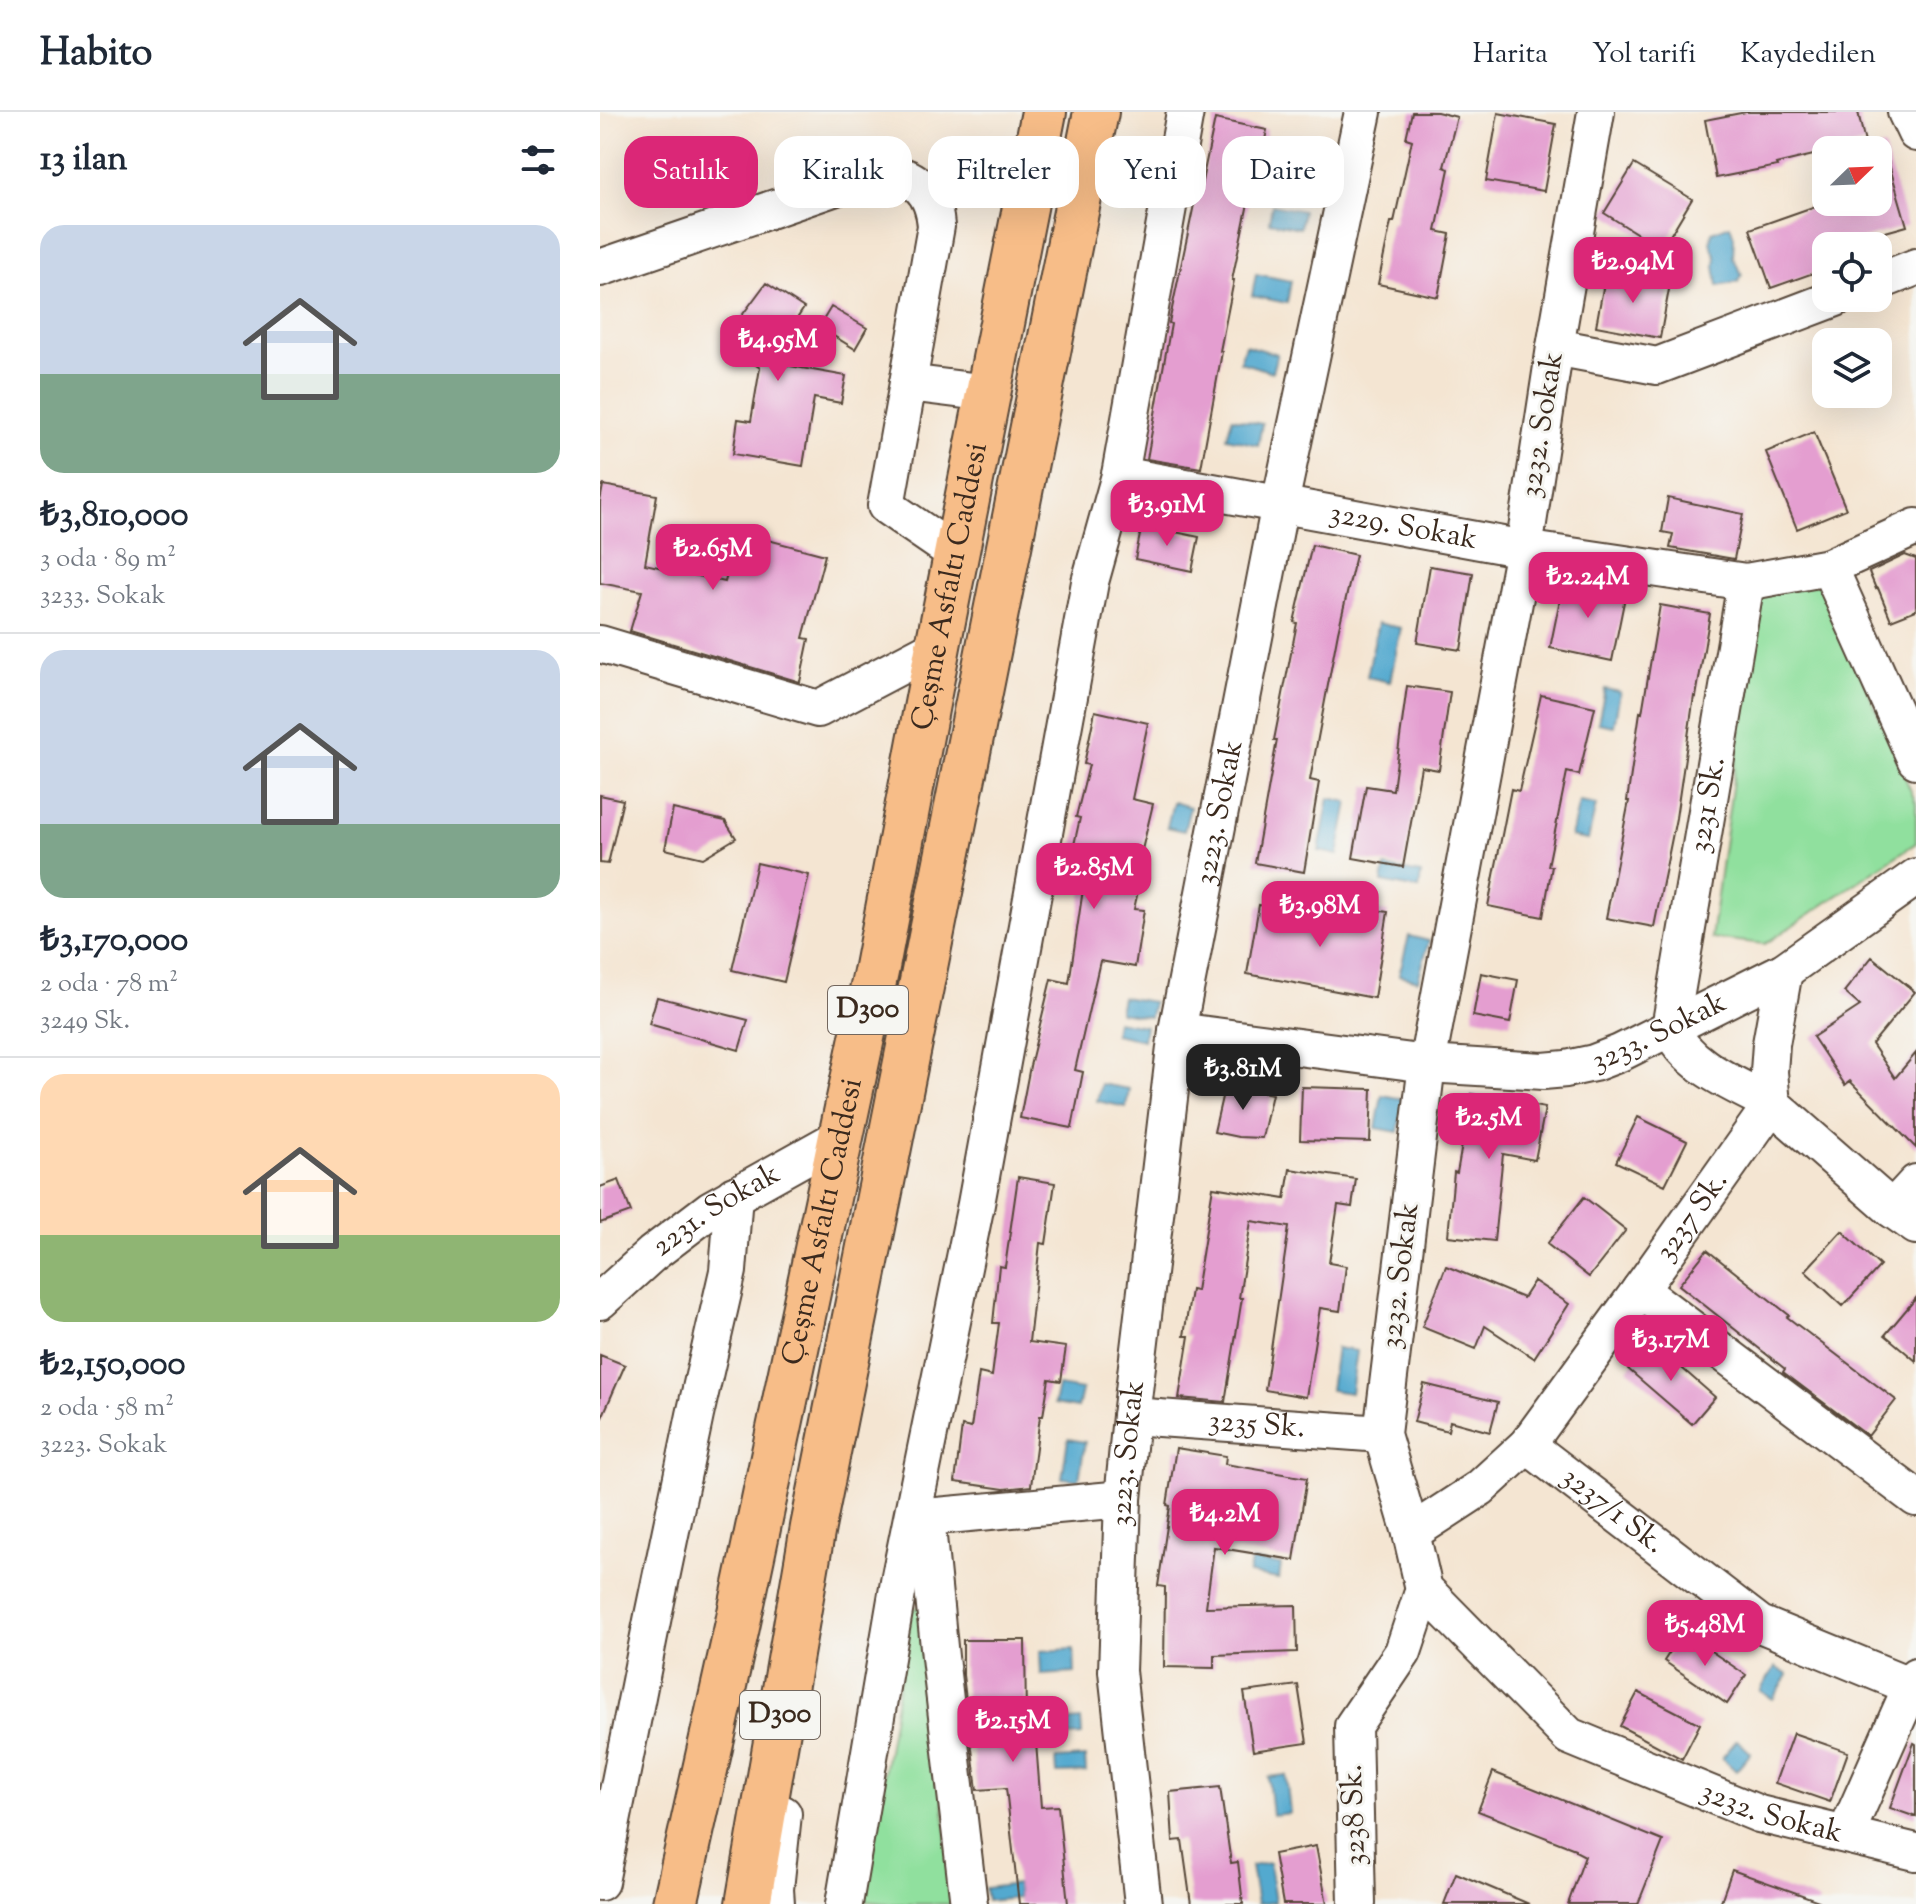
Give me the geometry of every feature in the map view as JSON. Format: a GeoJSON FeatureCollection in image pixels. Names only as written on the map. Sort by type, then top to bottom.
{"type":"FeatureCollection","features":[{"type":"Feature","properties":{"kind":"highway","name":"Çeşme Asfaltı Caddesi"},"geometry":{"type":"LineString","coordinates":[[675,1904],[880,952],[1044,112]]}},
{"type":"Feature","properties":{"kind":"highway","name":"Çeşme Asfaltı Caddesi"},"geometry":{"type":"LineString","coordinates":[[748,1904],[813,1527],[1096,112]]}},
{"type":"Feature","properties":{"kind":"street"},"geometry":{"type":"LineString","coordinates":[[844,1904],[900,1576],[920,1516],[1090,582],[1120,475],[1185,112]]}},
{"type":"Feature","properties":{"kind":"street","name":"3223. Sokak"},"geometry":{"type":"LineString","coordinates":[[1143,1904],[1117,1671],[1123,1499],[1177,1031],[1280,504],[1363,112]]}},
{"type":"Feature","properties":{"kind":"street","name":"3232. Sokak"},"geometry":{"type":"LineString","coordinates":[[1596,112],[1524,549],[1427,1064],[1382,1434],[1424,1589],[1569,1736],[1759,1814],[1916,1852]]}},
{"type":"Feature","properties":{"kind":"street"},"geometry":{"type":"LineString","coordinates":[[1906,112],[1916,133]]}},
{"type":"Feature","properties":{"kind":"street"},"geometry":{"type":"LineString","coordinates":[[600,268],[877,173],[892,172],[917,183],[932,202],[936,226],[886,506],[956,554]]}},
{"type":"Feature","properties":{"kind":"street"},"geometry":{"type":"LineString","coordinates":[[1892,276],[1916,267]]}},
{"type":"Feature","properties":{"kind":"street"},"geometry":{"type":"LineString","coordinates":[[1555,347],[1657,366],[1812,307]]}},
{"type":"Feature","properties":{"kind":"street"},"geometry":{"type":"LineString","coordinates":[[908,383],[988,393]]}},
{"type":"Feature","properties":{"kind":"street","name":"3229. Sokak"},"geometry":{"type":"LineString","coordinates":[[1120,475],[1524,549],[1746,582],[1829,567],[1916,527]]}},
{"type":"Feature","properties":{"kind":"street"},"geometry":{"type":"LineString","coordinates":[[1829,567],[1916,760]]}},
{"type":"Feature","properties":{"kind":"street","name":"3231 Sk."},"geometry":{"type":"LineString","coordinates":[[1670,1028],[1746,582]]}},
{"type":"Feature","properties":{"kind":"street"},"geometry":{"type":"LineString","coordinates":[[600,644],[818,709],[938,646]]}},
{"type":"Feature","properties":{"kind":"street","name":"3233. Sokak"},"geometry":{"type":"LineString","coordinates":[[1177,1031],[1427,1064],[1543,1071],[1566,1069],[1607,1058],[1784,971],[1916,877]]}},
{"type":"Feature","properties":{"kind":"street"},"geometry":{"type":"LineString","coordinates":[[1772,1104],[1769,1072],[1771,1044],[1784,971]]}},
{"type":"Feature","properties":{"kind":"street"},"geometry":{"type":"LineString","coordinates":[[1670,1028],[1680,1046],[1699,1064],[1772,1104],[1904,1218],[1916,1183]]}},
{"type":"Feature","properties":{"kind":"street","name":"3237 Sk."},"geometry":{"type":"LineString","coordinates":[[1411,1533],[1480,1488],[1527,1445],[1772,1104]]}},
{"type":"Feature","properties":{"kind":"street","name":"2231. Sokak"},"geometry":{"type":"LineString","coordinates":[[600,1301],[652,1254],[711,1209],[842,1136]]}},
{"type":"Feature","properties":{"kind":"street"},"geometry":{"type":"LineString","coordinates":[[600,1882],[659,1585],[728,1271],[734,1195]]}},
{"type":"Feature","properties":{"kind":"street"},"geometry":{"type":"LineString","coordinates":[[1640,1290],[1916,1498]]}},
{"type":"Feature","properties":{"kind":"street","name":"3235 Sk."},"geometry":{"type":"LineString","coordinates":[[1131,1416],[1382,1434]]}},
{"type":"Feature","properties":{"kind":"street","name":"3237/1 Sk."},"geometry":{"type":"LineString","coordinates":[[1527,1445],[1760,1624],[1913,1681]]}},
{"type":"Feature","properties":{"kind":"street"},"geometry":{"type":"LineString","coordinates":[[920,1516],[1123,1499]]}},
{"type":"Feature","properties":{"kind":"street"},"geometry":{"type":"LineString","coordinates":[[920,1516],[969,1904]]}},
{"type":"Feature","properties":{"kind":"street"},"geometry":{"type":"LineString","coordinates":[[776,1904],[775,1889],[813,1527]]}},
{"type":"Feature","properties":{"kind":"street","name":"3238 Sk."},"geometry":{"type":"LineString","coordinates":[[1357,1904],[1353,1726],[1403,1652],[1424,1589]]}},
{"type":"Feature","properties":{"kind":"street"},"geometry":{"type":"LineString","coordinates":[[1846,1834],[1913,1681]]}},
{"type":"Feature","properties":{"kind":"green space"},"geometry":{"type":"Polygon","coordinates":[[[1822,583],[1916,803],[1916,843],[1765,944],[1711,938],[1759,594],[1822,583]]]}},
{"type":"Feature","properties":{"kind":"green space"},"geometry":{"type":"Polygon","coordinates":[[[922,1604],[954,1904],[863,1901],[911,1611],[922,1604]]]}},
{"type":"Feature","properties":{"kind":"water"},"geometry":{"type":"Polygon","coordinates":[[[1271,208],[1303,211],[1300,228],[1269,222],[1271,208]]]}},
{"type":"Feature","properties":{"kind":"water"},"geometry":{"type":"Polygon","coordinates":[[[1730,225],[1734,237],[1733,257],[1742,275],[1738,282],[1718,286],[1716,257],[1710,243],[1712,232],[1730,225]]]}},
{"type":"Feature","properties":{"kind":"water"},"geometry":{"type":"Polygon","coordinates":[[[1256,274],[1291,281],[1287,303],[1252,296],[1256,274]]]}},
{"type":"Feature","properties":{"kind":"water"},"geometry":{"type":"Polygon","coordinates":[[[1245,345],[1277,354],[1272,372],[1240,362],[1245,345]]]}},
{"type":"Feature","properties":{"kind":"water"},"geometry":{"type":"Polygon","coordinates":[[[1232,418],[1262,424],[1258,445],[1227,438],[1232,418]]]}},
{"type":"Feature","properties":{"kind":"water"},"geometry":{"type":"Polygon","coordinates":[[[1378,623],[1401,628],[1390,682],[1367,677],[1378,623]]]}},
{"type":"Feature","properties":{"kind":"water"},"geometry":{"type":"Polygon","coordinates":[[[1605,689],[1620,692],[1614,726],[1598,723],[1605,689]]]}},
{"type":"Feature","properties":{"kind":"water"},"geometry":{"type":"Polygon","coordinates":[[[1329,798],[1348,802],[1338,855],[1319,851],[1329,798]]]}},
{"type":"Feature","properties":{"kind":"water"},"geometry":{"type":"Polygon","coordinates":[[[1173,802],[1190,807],[1184,831],[1167,827],[1173,802]]]}},
{"type":"Feature","properties":{"kind":"water"},"geometry":{"type":"Polygon","coordinates":[[[1579,802],[1596,805],[1588,840],[1571,837],[1579,802]]]}},
{"type":"Feature","properties":{"kind":"water"},"geometry":{"type":"Polygon","coordinates":[[[1385,867],[1421,874],[1419,889],[1382,882],[1385,867]]]}},
{"type":"Feature","properties":{"kind":"water"},"geometry":{"type":"Polygon","coordinates":[[[1409,936],[1429,941],[1418,980],[1399,975],[1409,936]]]}},
{"type":"Feature","properties":{"kind":"water"},"geometry":{"type":"Polygon","coordinates":[[[1122,997],[1153,1002],[1150,1017],[1119,1012],[1122,997]]]}},
{"type":"Feature","properties":{"kind":"water"},"geometry":{"type":"Polygon","coordinates":[[[1116,1021],[1145,1026],[1143,1040],[1114,1034],[1116,1021]]]}},
{"type":"Feature","properties":{"kind":"water"},"geometry":{"type":"Polygon","coordinates":[[[1101,1084],[1129,1089],[1126,1107],[1097,1101],[1101,1084]]]}},
{"type":"Feature","properties":{"kind":"water"},"geometry":{"type":"Polygon","coordinates":[[[1382,1095],[1404,1099],[1398,1132],[1376,1128],[1382,1095]]]}},
{"type":"Feature","properties":{"kind":"water"},"geometry":{"type":"Polygon","coordinates":[[[1336,1348],[1357,1351],[1351,1393],[1330,1390],[1336,1348]]]}},
{"type":"Feature","properties":{"kind":"water"},"geometry":{"type":"Polygon","coordinates":[[[1058,1386],[1082,1390],[1078,1408],[1054,1404],[1058,1386]]]}},
{"type":"Feature","properties":{"kind":"water"},"geometry":{"type":"Polygon","coordinates":[[[1068,1439],[1085,1442],[1079,1480],[1062,1478],[1068,1439]]]}},
{"type":"Feature","properties":{"kind":"water"},"geometry":{"type":"Polygon","coordinates":[[[1251,1560],[1281,1565],[1279,1579],[1249,1574],[1251,1560]]]}},
{"type":"Feature","properties":{"kind":"water"},"geometry":{"type":"Polygon","coordinates":[[[1074,1649],[1075,1673],[1041,1675],[1040,1651],[1074,1649]]]}},
{"type":"Feature","properties":{"kind":"water"},"geometry":{"type":"Polygon","coordinates":[[[1775,1667],[1788,1675],[1773,1699],[1760,1691],[1775,1667]]]}},
{"type":"Feature","properties":{"kind":"water"},"geometry":{"type":"Polygon","coordinates":[[[1081,1720],[1082,1735],[1051,1737],[1050,1723],[1081,1720]]]}},
{"type":"Feature","properties":{"kind":"water"},"geometry":{"type":"Polygon","coordinates":[[[1737,1740],[1751,1753],[1736,1771],[1722,1758],[1737,1740]]]}},
{"type":"Feature","properties":{"kind":"water"},"geometry":{"type":"Polygon","coordinates":[[[1085,1757],[1086,1772],[1057,1773],[1056,1759],[1085,1757]]]}},
{"type":"Feature","properties":{"kind":"water"},"geometry":{"type":"Polygon","coordinates":[[[1286,1775],[1290,1813],[1272,1815],[1268,1777],[1286,1775]]]}},
{"type":"Feature","properties":{"kind":"water"},"geometry":{"type":"Polygon","coordinates":[[[1269,1863],[1275,1902],[1257,1904],[1251,1866],[1269,1863]]]}},
{"type":"Feature","properties":{"kind":"water"},"geometry":{"type":"Polygon","coordinates":[[[1017,1884],[1018,1898],[987,1901],[985,1888],[1017,1884]]]}},
{"type":"Feature","properties":{"kind":"building"},"geometry":{"type":"Polygon","coordinates":[[[1412,112],[1437,112],[1457,117],[1444,167],[1449,169],[1436,231],[1450,234],[1438,297],[1378,284],[1412,140],[1406,138],[1412,112]]]}},
{"type":"Feature","properties":{"kind":"building"},"geometry":{"type":"Polygon","coordinates":[[[1746,112],[1858,112],[1863,136],[1812,136],[1812,155],[1716,178],[1705,120],[1746,112]]]}},
{"type":"Feature","properties":{"kind":"building"},"geometry":{"type":"Polygon","coordinates":[[[1498,113],[1556,124],[1544,191],[1486,181],[1498,113]]]}},
{"type":"Feature","properties":{"kind":"building"},"geometry":{"type":"Polygon","coordinates":[[[1215,119],[1267,130],[1266,136],[1222,136],[1222,208],[1247,208],[1201,468],[1147,459],[1169,323],[1193,208],[1206,208],[1206,162],[1215,119]]]}},
{"type":"Feature","properties":{"kind":"building"},"geometry":{"type":"Polygon","coordinates":[[[1634,164],[1692,199],[1662,249],[1604,213],[1634,164]]]}},
{"type":"Feature","properties":{"kind":"building"},"geometry":{"type":"Polygon","coordinates":[[[1892,174],[1907,226],[1885,232],[1812,232],[1812,274],[1771,288],[1750,229],[1812,207],[1812,216],[1892,216],[1892,174]]]}},
{"type":"Feature","properties":{"kind":"building"},"geometry":{"type":"Polygon","coordinates":[[[1606,272],[1670,284],[1660,338],[1596,326],[1606,272]]]}},
{"type":"Feature","properties":{"kind":"building"},"geometry":{"type":"Polygon","coordinates":[[[766,283],[804,308],[768,362],[846,376],[841,403],[814,398],[803,466],[733,454],[738,419],[751,421],[760,368],[723,341],[766,283]]]}},
{"type":"Feature","properties":{"kind":"building"},"geometry":{"type":"Polygon","coordinates":[[[831,307],[867,328],[855,349],[819,327],[831,307]]]}},
{"type":"Feature","properties":{"kind":"building"},"geometry":{"type":"Polygon","coordinates":[[[1814,432],[1846,509],[1797,529],[1766,452],[1814,432]]]}},
{"type":"Feature","properties":{"kind":"building"},"geometry":{"type":"Polygon","coordinates":[[[603,485],[657,495],[645,564],[725,582],[738,532],[825,555],[803,638],[809,639],[800,682],[630,631],[642,591],[600,583],[600,502],[603,485]]]}},
{"type":"Feature","properties":{"kind":"building"},"geometry":{"type":"Polygon","coordinates":[[[1668,498],[1743,514],[1734,559],[1670,548],[1673,534],[1662,532],[1668,498]]]}},
{"type":"Feature","properties":{"kind":"building"},"geometry":{"type":"Polygon","coordinates":[[[1142,525],[1199,537],[1192,571],[1135,559],[1142,525]]]}},
{"type":"Feature","properties":{"kind":"building"},"geometry":{"type":"Polygon","coordinates":[[[1312,545],[1356,555],[1310,780],[1319,782],[1304,872],[1255,863],[1277,740],[1274,740],[1297,623],[1294,622],[1312,545]]]}},
{"type":"Feature","properties":{"kind":"building"},"geometry":{"type":"Polygon","coordinates":[[[1905,555],[1916,559],[1916,610],[1891,620],[1869,572],[1905,555]]]}},
{"type":"Feature","properties":{"kind":"building"},"geometry":{"type":"Polygon","coordinates":[[[1430,566],[1473,573],[1461,650],[1417,643],[1430,566]]]}},
{"type":"Feature","properties":{"kind":"building"},"geometry":{"type":"Polygon","coordinates":[[[1564,580],[1626,592],[1612,661],[1550,648],[1564,580]]]}},
{"type":"Feature","properties":{"kind":"building"},"geometry":{"type":"Polygon","coordinates":[[[1660,605],[1710,614],[1676,818],[1654,927],[1606,918],[1629,801],[1640,712],[1660,605]]]}},
{"type":"Feature","properties":{"kind":"building"},"geometry":{"type":"Polygon","coordinates":[[[1407,686],[1450,692],[1439,770],[1421,767],[1403,867],[1353,858],[1366,786],[1393,790],[1407,686]]]}},
{"type":"Feature","properties":{"kind":"building"},"geometry":{"type":"Polygon","coordinates":[[[1541,695],[1595,707],[1579,775],[1567,772],[1548,866],[1552,866],[1543,917],[1488,906],[1511,789],[1519,791],[1541,695]]]}},
{"type":"Feature","properties":{"kind":"building"},"geometry":{"type":"Polygon","coordinates":[[[1095,711],[1148,723],[1132,799],[1153,804],[1141,854],[1146,855],[1134,909],[1144,910],[1135,967],[1100,961],[1075,1070],[1083,1072],[1072,1128],[1020,1118],[1051,979],[1069,983],[1085,876],[1068,872],[1080,818],[1076,817],[1089,765],[1084,764],[1095,711]]]}},
{"type":"Feature","properties":{"kind":"building"},"geometry":{"type":"Polygon","coordinates":[[[600,795],[623,800],[608,864],[600,863],[600,795]]]}},
{"type":"Feature","properties":{"kind":"building"},"geometry":{"type":"Polygon","coordinates":[[[673,809],[725,821],[736,838],[703,858],[665,849],[673,809]]]}},
{"type":"Feature","properties":{"kind":"building"},"geometry":{"type":"Polygon","coordinates":[[[757,863],[809,875],[784,982],[732,970],[757,863]]]}},
{"type":"Feature","properties":{"kind":"building"},"geometry":{"type":"Polygon","coordinates":[[[1342,904],[1388,912],[1374,998],[1247,974],[1259,905],[1340,920],[1342,904]]]}},
{"type":"Feature","properties":{"kind":"building"},"geometry":{"type":"Polygon","coordinates":[[[1872,957],[1915,992],[1872,1044],[1895,1078],[1916,1053],[1916,1148],[1850,1081],[1845,1085],[1813,1037],[1860,1006],[1844,992],[1872,957]]]}},
{"type":"Feature","properties":{"kind":"building"},"geometry":{"type":"Polygon","coordinates":[[[1481,973],[1518,980],[1510,1023],[1473,1016],[1481,973]]]}},
{"type":"Feature","properties":{"kind":"building"},"geometry":{"type":"Polygon","coordinates":[[[657,997],[748,1020],[739,1050],[649,1024],[657,997]]]}},
{"type":"Feature","properties":{"kind":"building"},"geometry":{"type":"Polygon","coordinates":[[[1225,1084],[1272,1094],[1262,1138],[1214,1132],[1225,1084]]]}},
{"type":"Feature","properties":{"kind":"building"},"geometry":{"type":"Polygon","coordinates":[[[1302,1087],[1372,1089],[1370,1142],[1300,1140],[1302,1087]]]}},
{"type":"Feature","properties":{"kind":"building"},"geometry":{"type":"Polygon","coordinates":[[[1471,1094],[1545,1108],[1535,1160],[1503,1154],[1494,1241],[1448,1236],[1454,1172],[1457,1173],[1471,1094]]]}},
{"type":"Feature","properties":{"kind":"building"},"geometry":{"type":"Polygon","coordinates":[[[1638,1117],[1687,1141],[1665,1185],[1616,1162],[1638,1117]]]}},
{"type":"Feature","properties":{"kind":"building"},"geometry":{"type":"Polygon","coordinates":[[[1290,1169],[1356,1179],[1352,1207],[1338,1205],[1329,1263],[1346,1266],[1340,1311],[1320,1308],[1306,1397],[1265,1390],[1289,1227],[1251,1221],[1225,1402],[1179,1398],[1189,1336],[1184,1336],[1191,1290],[1196,1291],[1213,1187],[1285,1199],[1290,1169]]]}},
{"type":"Feature","properties":{"kind":"building"},"geometry":{"type":"Polygon","coordinates":[[[1018,1177],[1055,1183],[1046,1244],[1040,1243],[1029,1342],[1066,1347],[1061,1381],[1049,1379],[1043,1416],[1040,1416],[1031,1486],[1004,1489],[955,1482],[962,1426],[971,1428],[979,1373],[992,1376],[999,1323],[993,1323],[999,1266],[1005,1267],[1018,1177]]]}},
{"type":"Feature","properties":{"kind":"building"},"geometry":{"type":"Polygon","coordinates":[[[619,1180],[631,1212],[600,1223],[600,1187],[619,1180]]]}},
{"type":"Feature","properties":{"kind":"building"},"geometry":{"type":"Polygon","coordinates":[[[1584,1197],[1626,1230],[1589,1277],[1547,1244],[1584,1197]]]}},
{"type":"Feature","properties":{"kind":"building"},"geometry":{"type":"Polygon","coordinates":[[[1842,1231],[1880,1266],[1843,1306],[1805,1271],[1842,1231]]]}},
{"type":"Feature","properties":{"kind":"building"},"geometry":{"type":"Polygon","coordinates":[[[1707,1250],[1789,1315],[1787,1317],[1896,1400],[1868,1436],[1783,1372],[1785,1369],[1679,1285],[1707,1250]]]}},
{"type":"Feature","properties":{"kind":"building"},"geometry":{"type":"Polygon","coordinates":[[[1446,1266],[1523,1298],[1534,1281],[1569,1304],[1534,1358],[1485,1326],[1476,1349],[1422,1327],[1446,1266]]]}},
{"type":"Feature","properties":{"kind":"building"},"geometry":{"type":"Polygon","coordinates":[[[1916,1298],[1916,1361],[1885,1335],[1916,1298]]]}},
{"type":"Feature","properties":{"kind":"building"},"geometry":{"type":"Polygon","coordinates":[[[1651,1341],[1715,1397],[1692,1424],[1628,1369],[1651,1341]]]}},
{"type":"Feature","properties":{"kind":"building"},"geometry":{"type":"Polygon","coordinates":[[[600,1355],[625,1365],[600,1422],[600,1355]]]}},
{"type":"Feature","properties":{"kind":"building"},"geometry":{"type":"Polygon","coordinates":[[[1424,1384],[1498,1402],[1490,1432],[1450,1421],[1448,1431],[1414,1422],[1424,1384]]]}},
{"type":"Feature","properties":{"kind":"building"},"geometry":{"type":"Polygon","coordinates":[[[1176,1448],[1226,1456],[1225,1464],[1307,1478],[1294,1560],[1214,1547],[1206,1607],[1296,1605],[1297,1652],[1214,1655],[1214,1668],[1164,1667],[1165,1587],[1158,1586],[1176,1448]]]}},
{"type":"Feature","properties":{"kind":"building"},"geometry":{"type":"Polygon","coordinates":[[[1683,1632],[1746,1675],[1727,1704],[1664,1661],[1683,1632]]]}},
{"type":"Feature","properties":{"kind":"building"},"geometry":{"type":"Polygon","coordinates":[[[963,1640],[1025,1640],[1026,1718],[1034,1717],[1041,1807],[1058,1806],[1068,1904],[1019,1904],[1006,1788],[977,1790],[963,1675],[963,1640]]]}},
{"type":"Feature","properties":{"kind":"building"},"geometry":{"type":"Polygon","coordinates":[[[1298,1685],[1307,1743],[1253,1751],[1244,1692],[1298,1685]]]}},
{"type":"Feature","properties":{"kind":"building"},"geometry":{"type":"Polygon","coordinates":[[[1638,1692],[1700,1724],[1682,1759],[1620,1726],[1638,1692]]]}},
{"type":"Feature","properties":{"kind":"building"},"geometry":{"type":"Polygon","coordinates":[[[1793,1733],[1848,1752],[1830,1802],[1775,1783],[1793,1733]]]}},
{"type":"Feature","properties":{"kind":"building"},"geometry":{"type":"Polygon","coordinates":[[[1916,1744],[1916,1817],[1890,1808],[1916,1744]]]}},
{"type":"Feature","properties":{"kind":"building"},"geometry":{"type":"Polygon","coordinates":[[[1493,1772],[1663,1841],[1638,1904],[1568,1904],[1585,1856],[1575,1849],[1478,1811],[1493,1772]]]}},
{"type":"Feature","properties":{"kind":"building"},"geometry":{"type":"Polygon","coordinates":[[[1220,1787],[1231,1863],[1238,1862],[1243,1904],[1191,1904],[1182,1840],[1173,1841],[1170,1792],[1220,1787]]]}},
{"type":"Feature","properties":{"kind":"building"},"geometry":{"type":"Polygon","coordinates":[[[1316,1846],[1327,1904],[1283,1904],[1274,1854],[1316,1846]]]}},
{"type":"Feature","properties":{"kind":"building"},"geometry":{"type":"Polygon","coordinates":[[[1732,1870],[1819,1901],[1818,1904],[1720,1904],[1732,1870]]]}},
{"type":"Feature","properties":{"kind":"building"},"geometry":{"type":"Polygon","coordinates":[[[1456,1873],[1529,1904],[1444,1904],[1456,1873]]]}}]}
